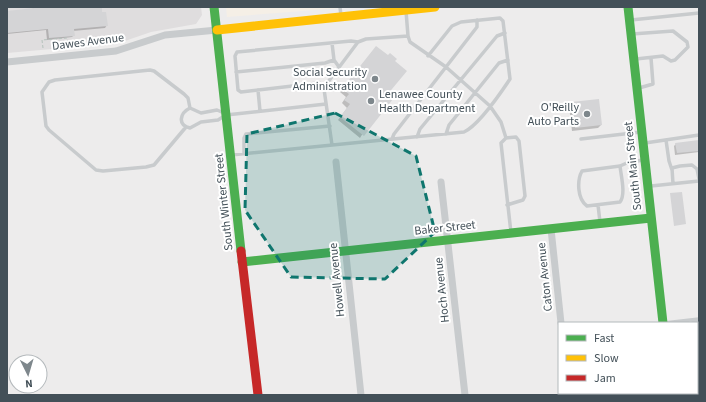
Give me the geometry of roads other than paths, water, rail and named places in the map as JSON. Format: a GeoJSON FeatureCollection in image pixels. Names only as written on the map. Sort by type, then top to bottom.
{"type":"FeatureCollection","features":[{"type":"Feature","properties":{"kind":"street","name":"South Winter Street"},"geometry":{"type":"LineString","coordinates":[[214,7],[258,395]]}},
{"type":"Feature","properties":{"kind":"street"},"geometry":{"type":"LineString","coordinates":[[217,30],[435,7]]}},
{"type":"Feature","properties":{"kind":"street","name":"South Main Street"},"geometry":{"type":"LineString","coordinates":[[628,7],[663,322]]}},
{"type":"Feature","properties":{"kind":"street","name":"Dawes Avenue"},"geometry":{"type":"LineString","coordinates":[[7,62],[116,51],[165,35],[217,30]]}},
{"type":"Feature","properties":{"kind":"street","name":"Howell Avenue"},"geometry":{"type":"LineString","coordinates":[[336,162],[361,395]]}},
{"type":"Feature","properties":{"kind":"street","name":"Hoch Avenue"},"geometry":{"type":"LineString","coordinates":[[441,182],[465,395]]}},
{"type":"Feature","properties":{"kind":"street","name":"Baker Street"},"geometry":{"type":"LineString","coordinates":[[242,262],[651,218]]}},
{"type":"Feature","properties":{"kind":"street","name":"Caton Avenue"},"geometry":{"type":"LineString","coordinates":[[551,229],[561,322]]}},
{"type":"Feature","properties":{"kind":"lane"},"geometry":{"type":"LineString","coordinates":[[340,7],[341,17]]}},
{"type":"Feature","properties":{"kind":"lane"},"geometry":{"type":"LineString","coordinates":[[406,10],[408,36],[410,42],[428,56],[446,67],[490,106],[501,122],[506,138]]}},
{"type":"Feature","properties":{"kind":"lane"},"geometry":{"type":"LineString","coordinates":[[630,20],[699,13]]}},
{"type":"Feature","properties":{"kind":"lane"},"geometry":{"type":"LineString","coordinates":[[231,155],[464,132],[470,129],[490,106],[510,79],[505,33],[503,21],[500,18],[461,22],[452,26],[428,56]]}},
{"type":"Feature","properties":{"kind":"lane"},"geometry":{"type":"LineString","coordinates":[[392,140],[394,134],[477,27],[477,20]]}},
{"type":"Feature","properties":{"kind":"lane"},"geometry":{"type":"LineString","coordinates":[[631,34],[673,31],[687,42],[688,47],[675,60],[671,61],[663,56],[634,60]]}},
{"type":"Feature","properties":{"kind":"lane"},"geometry":{"type":"LineString","coordinates":[[417,137],[420,129],[497,36],[505,33]]}},
{"type":"Feature","properties":{"kind":"lane"},"geometry":{"type":"LineString","coordinates":[[326,85],[318,83],[241,92],[238,90],[235,56],[237,52],[351,41],[358,42],[366,39],[408,36]]}},
{"type":"Feature","properties":{"kind":"lane"},"geometry":{"type":"LineString","coordinates":[[332,146],[324,89],[358,42]]}},
{"type":"Feature","properties":{"kind":"lane"},"geometry":{"type":"LineString","coordinates":[[332,43],[334,60],[339,67]]}},
{"type":"Feature","properties":{"kind":"lane"},"geometry":{"type":"LineString","coordinates":[[637,88],[653,84],[650,58]]}},
{"type":"Feature","properties":{"kind":"lane"},"geometry":{"type":"LineString","coordinates":[[236,72],[334,60]]}},
{"type":"Feature","properties":{"kind":"lane"},"geometry":{"type":"LineString","coordinates":[[446,134],[449,125],[499,63],[508,60]]}},
{"type":"Feature","properties":{"kind":"lane"},"geometry":{"type":"LineString","coordinates":[[186,127],[154,165],[103,171],[96,170],[46,126],[42,92],[49,82],[55,80],[154,70],[188,98],[190,108]]}},
{"type":"Feature","properties":{"kind":"lane"},"geometry":{"type":"LineString","coordinates":[[258,90],[260,111]]}},
{"type":"Feature","properties":{"kind":"lane"},"geometry":{"type":"LineString","coordinates":[[190,108],[182,115],[182,124],[190,128],[201,122],[218,120],[226,115],[326,104]]}},
{"type":"Feature","properties":{"kind":"lane"},"geometry":{"type":"LineString","coordinates":[[190,108],[201,113],[217,110],[226,115]]}},
{"type":"Feature","properties":{"kind":"lane"},"geometry":{"type":"LineString","coordinates":[[201,113],[201,122]]}},
{"type":"Feature","properties":{"kind":"lane"},"geometry":{"type":"LineString","coordinates":[[244,154],[244,138],[246,134],[330,126]]}},
{"type":"Feature","properties":{"kind":"lane"},"geometry":{"type":"LineString","coordinates":[[582,139],[642,132]]}},
{"type":"Feature","properties":{"kind":"lane"},"geometry":{"type":"LineString","coordinates":[[643,143],[699,135]]}},
{"type":"Feature","properties":{"kind":"lane"},"geometry":{"type":"LineString","coordinates":[[507,204],[523,200],[525,196],[519,141],[516,137],[506,138],[501,143],[507,204],[511,233]]}},
{"type":"Feature","properties":{"kind":"lane"},"geometry":{"type":"LineString","coordinates":[[666,140],[672,170],[673,184]]}},
{"type":"Feature","properties":{"kind":"lane"},"geometry":{"type":"LineString","coordinates":[[620,166],[623,194],[622,199],[617,203],[587,206],[583,204],[578,183],[582,171],[620,166],[628,162],[645,160]]}},
{"type":"Feature","properties":{"kind":"lane"},"geometry":{"type":"LineString","coordinates":[[648,186],[699,180],[697,169],[692,165],[672,168],[672,170]]}},
{"type":"Feature","properties":{"kind":"lane"},"geometry":{"type":"LineString","coordinates":[[598,205],[601,223]]}},
{"type":"Feature","properties":{"kind":"lane"},"geometry":{"type":"LineString","coordinates":[[672,322],[699,319]]}},
{"type":"Feature","properties":{"kind":"lane"},"geometry":{"type":"LineString","coordinates":[[682,321],[687,322]]}},
{"type":"Feature","properties":{"kind":"place","name":"Social Security Administration"},"geometry":{"type":"Point","coordinates":[375,79]}},
{"type":"Feature","properties":{"kind":"place","name":"Lenawee County Health Department"},"geometry":{"type":"Point","coordinates":[371,101]}},
{"type":"Feature","properties":{"kind":"place","name":"O'Reilly Auto Parts"},"geometry":{"type":"Point","coordinates":[587,114]}}]}
